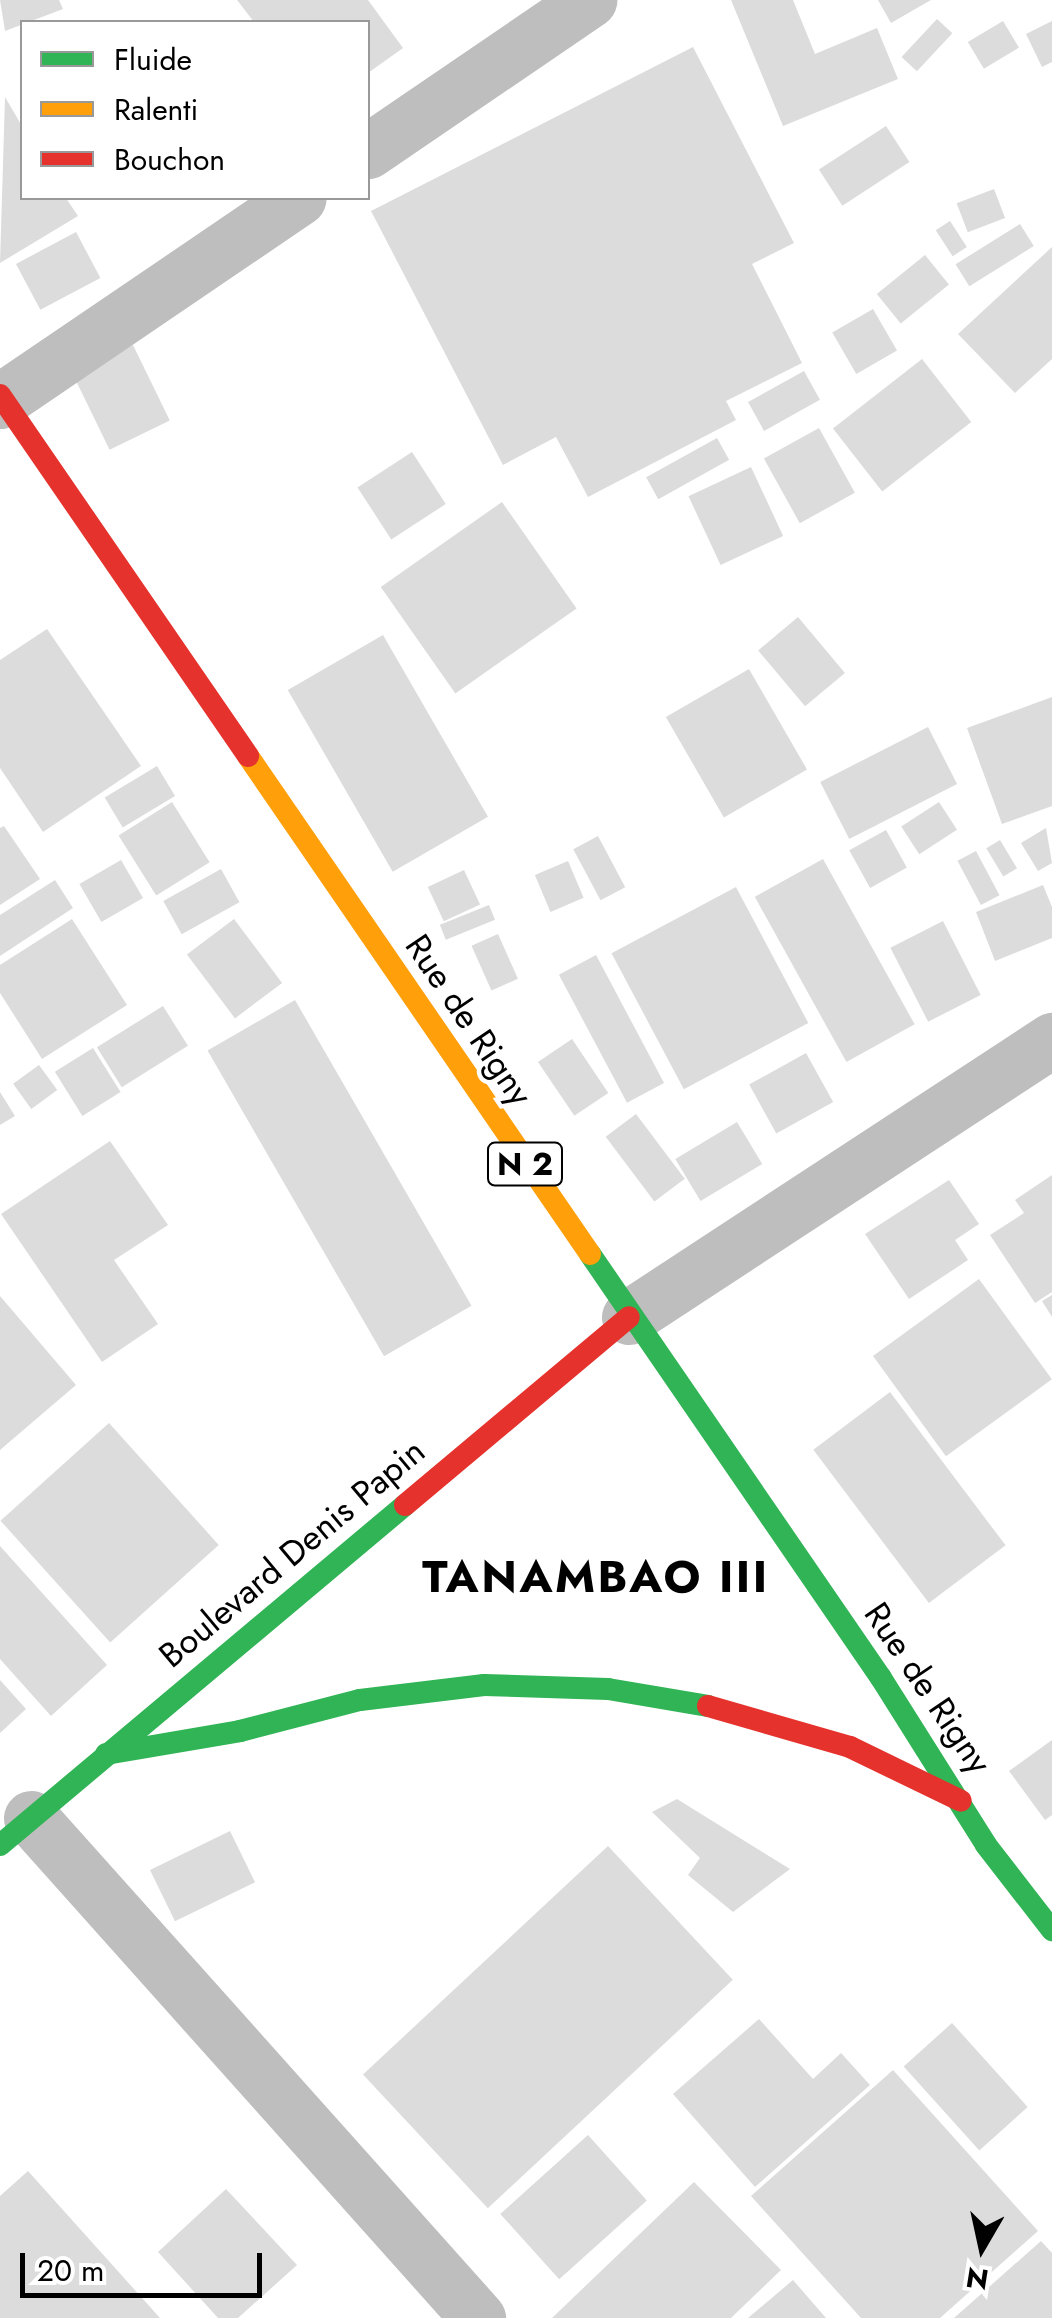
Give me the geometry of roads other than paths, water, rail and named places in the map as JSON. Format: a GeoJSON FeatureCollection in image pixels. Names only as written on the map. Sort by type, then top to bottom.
{"type":"FeatureCollection","features":[{"type":"Feature","properties":{"kind":"main road","name":"Rue de Rigny"},"geometry":{"type":"LineString","coordinates":[[1,398],[962,1802],[986,1845],[1052,1930]]}},
{"type":"Feature","properties":{"kind":"main road","name":"Boulevard Denis Papin"},"geometry":{"type":"LineString","coordinates":[[16,1831],[629,1317]]}},
{"type":"Feature","properties":{"kind":"main road"},"geometry":{"type":"LineString","coordinates":[[106,1754],[240,1731],[360,1700],[484,1686],[608,1689],[732,1710],[850,1747],[962,1802]]}},
{"type":"Feature","properties":{"kind":"street"},"geometry":{"type":"LineString","coordinates":[[370,150],[589,0]]}},
{"type":"Feature","properties":{"kind":"street"},"geometry":{"type":"LineString","coordinates":[[1,398],[296,200]]}},
{"type":"Feature","properties":{"kind":"street"},"geometry":{"type":"LineString","coordinates":[[629,1317],[1052,1040]]}},
{"type":"Feature","properties":{"kind":"street"},"geometry":{"type":"LineString","coordinates":[[16,1831],[478,2318]]}},
{"type":"Feature","properties":{"kind":"district","name":"TANAMBAO III"},"geometry":{"type":"Point","coordinates":[596,1577]}}]}
